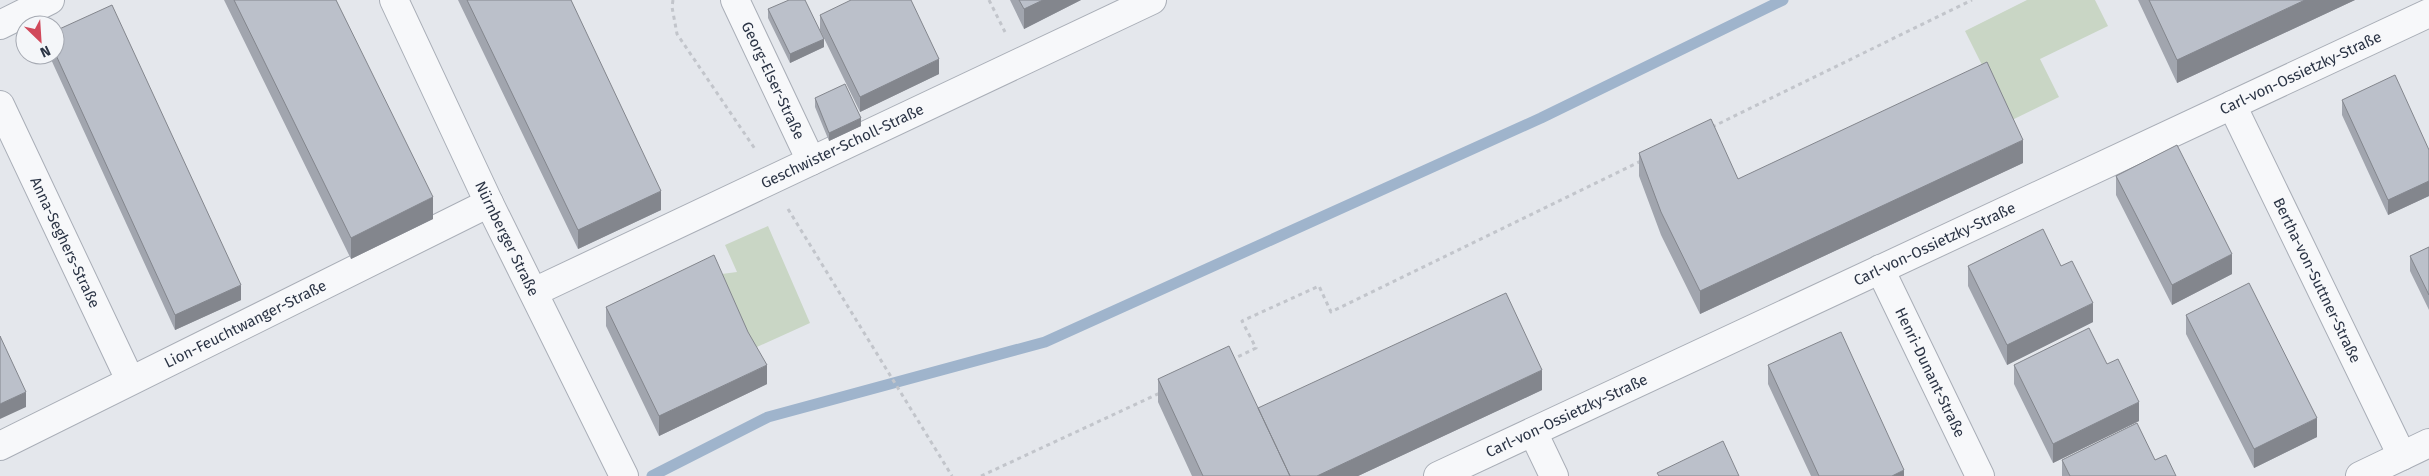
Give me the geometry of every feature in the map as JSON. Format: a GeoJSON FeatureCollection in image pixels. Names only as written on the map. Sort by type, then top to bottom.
{"type":"FeatureCollection","features":[{"type":"Feature","properties":{"kind":"street"},"geometry":{"type":"LineString","coordinates":[[0,25],[50,0]]}},
{"type":"Feature","properties":{"kind":"street","name":"Nürnberger Straße"},"geometry":{"type":"LineString","coordinates":[[394,0],[489,203],[624,476]]}},
{"type":"Feature","properties":{"kind":"street","name":"Georg-Elser-Straße"},"geometry":{"type":"LineString","coordinates":[[735,0],[811,161]]}},
{"type":"Feature","properties":{"kind":"street","name":"Geschwister-Scholl-Straße"},"geometry":{"type":"LineString","coordinates":[[534,292],[1152,0]]}},
{"type":"Feature","properties":{"kind":"street","name":"Carl-von-Ossietzky-Straße"},"geometry":{"type":"LineString","coordinates":[[1438,476],[2429,13]]}},
{"type":"Feature","properties":{"kind":"street","name":"Anna-Seghers-Straße"},"geometry":{"type":"LineString","coordinates":[[0,105],[130,380]]}},
{"type":"Feature","properties":{"kind":"street","name":"Bertha-von-Suttner-Straße"},"geometry":{"type":"LineString","coordinates":[[2232,105],[2402,456]]}},
{"type":"Feature","properties":{"kind":"street","name":"Lion-Feuchtwanger-Straße"},"geometry":{"type":"LineString","coordinates":[[0,446],[489,203]]}},
{"type":"Feature","properties":{"kind":"street","name":"Henri-Dunant-Straße"},"geometry":{"type":"LineString","coordinates":[[1880,269],[1980,476]]}},
{"type":"Feature","properties":{"kind":"street"},"geometry":{"type":"LineString","coordinates":[[1533,432],[1554,476]]}},
{"type":"Feature","properties":{"kind":"street"},"geometry":{"type":"LineString","coordinates":[[2360,476],[2429,443]]}},
{"type":"Feature","properties":{"kind":"path"},"geometry":{"type":"LineString","coordinates":[[673,0],[672,7],[677,34],[773,179],[952,476]]}},
{"type":"Feature","properties":{"kind":"path"},"geometry":{"type":"LineString","coordinates":[[1705,130],[1972,0]]}},
{"type":"Feature","properties":{"kind":"path"},"geometry":{"type":"LineString","coordinates":[[1229,360],[1256,348],[1242,321],[1319,286],[1331,312],[1642,160]]}},
{"type":"Feature","properties":{"kind":"path"},"geometry":{"type":"LineString","coordinates":[[982,476],[1167,389]]}},
{"type":"Feature","properties":{"kind":"green space"},"geometry":{"type":"Polygon","coordinates":[[[2027,0],[2095,0],[2108,26],[2040,59],[2059,97],[2010,121],[1965,31],[2027,0]]]}},
{"type":"Feature","properties":{"kind":"green space"},"geometry":{"type":"Polygon","coordinates":[[[768,226],[810,323],[748,351],[714,275],[737,272],[725,245],[768,226]]]}},
{"type":"Feature","properties":{"kind":"building"},"geometry":{"type":"Polygon","coordinates":[[[234,0],[336,0],[433,197],[351,238],[234,0]]]}},
{"type":"Feature","properties":{"kind":"building"},"geometry":{"type":"Polygon","coordinates":[[[467,0],[571,0],[661,191],[578,230],[467,0]]]}},
{"type":"Feature","properties":{"kind":"building"},"geometry":{"type":"Polygon","coordinates":[[[789,0],[805,0],[824,39],[790,54],[768,9],[789,0]]]}},
{"type":"Feature","properties":{"kind":"building"},"geometry":{"type":"Polygon","coordinates":[[[851,0],[911,0],[939,59],[860,97],[820,15],[851,0]]]}},
{"type":"Feature","properties":{"kind":"building"},"geometry":{"type":"Polygon","coordinates":[[[1019,0],[1043,0],[1024,9],[1019,0]]]}},
{"type":"Feature","properties":{"kind":"building"},"geometry":{"type":"Polygon","coordinates":[[[2149,0],[2305,0],[2177,60],[2149,0]]]}},
{"type":"Feature","properties":{"kind":"building"},"geometry":{"type":"Polygon","coordinates":[[[112,5],[241,285],[175,315],[60,65],[65,65],[65,26],[112,5]]]}},
{"type":"Feature","properties":{"kind":"building"},"geometry":{"type":"Polygon","coordinates":[[[1987,62],[2023,140],[1700,291],[1661,212],[1639,153],[1711,119],[1738,179],[1987,62]]]}},
{"type":"Feature","properties":{"kind":"building"},"geometry":{"type":"Polygon","coordinates":[[[2395,75],[2429,150],[2429,181],[2388,200],[2342,100],[2395,75]]]}},
{"type":"Feature","properties":{"kind":"building"},"geometry":{"type":"Polygon","coordinates":[[[845,84],[861,118],[829,133],[815,98],[845,84]]]}},
{"type":"Feature","properties":{"kind":"building"},"geometry":{"type":"Polygon","coordinates":[[[2177,145],[2232,254],[2172,285],[2116,176],[2177,145]]]}},
{"type":"Feature","properties":{"kind":"building"},"geometry":{"type":"Polygon","coordinates":[[[2043,229],[2061,266],[2072,261],[2093,303],[2007,345],[1968,266],[2043,229]]]}},
{"type":"Feature","properties":{"kind":"building"},"geometry":{"type":"Polygon","coordinates":[[[2429,247],[2429,295],[2410,256],[2429,247]]]}},
{"type":"Feature","properties":{"kind":"building"},"geometry":{"type":"Polygon","coordinates":[[[714,255],[748,332],[767,365],[659,416],[606,307],[714,255]]]}},
{"type":"Feature","properties":{"kind":"building"},"geometry":{"type":"Polygon","coordinates":[[[2249,283],[2317,418],[2254,449],[2186,315],[2249,283]]]}},
{"type":"Feature","properties":{"kind":"building"},"geometry":{"type":"Polygon","coordinates":[[[1506,293],[1542,370],[1317,476],[1290,476],[1258,408],[1506,293]]]}},
{"type":"Feature","properties":{"kind":"building"},"geometry":{"type":"Polygon","coordinates":[[[2089,328],[2107,364],[2118,359],[2139,402],[2053,444],[2014,365],[2089,328]]]}},
{"type":"Feature","properties":{"kind":"building"},"geometry":{"type":"Polygon","coordinates":[[[1841,332],[1904,470],[1892,476],[1819,476],[1768,365],[1841,332]]]}},
{"type":"Feature","properties":{"kind":"building"},"geometry":{"type":"Polygon","coordinates":[[[0,336],[26,392],[0,404],[0,336]]]}},
{"type":"Feature","properties":{"kind":"building"},"geometry":{"type":"Polygon","coordinates":[[[1229,346],[1290,476],[1203,476],[1158,379],[1229,346]]]}},
{"type":"Feature","properties":{"kind":"building"},"geometry":{"type":"Polygon","coordinates":[[[2137,423],[2155,460],[2166,455],[2176,476],[2070,476],[2062,460],[2137,423]]]}},
{"type":"Feature","properties":{"kind":"building"},"geometry":{"type":"Polygon","coordinates":[[[1723,441],[1739,476],[1659,476],[1657,473],[1723,441]]]}},
{"type":"Feature","properties":{"kind":"waterway"},"geometry":{"type":"LineString","coordinates":[[652,476],[768,417],[1045,342],[1541,118],[1783,0]]}}]}
